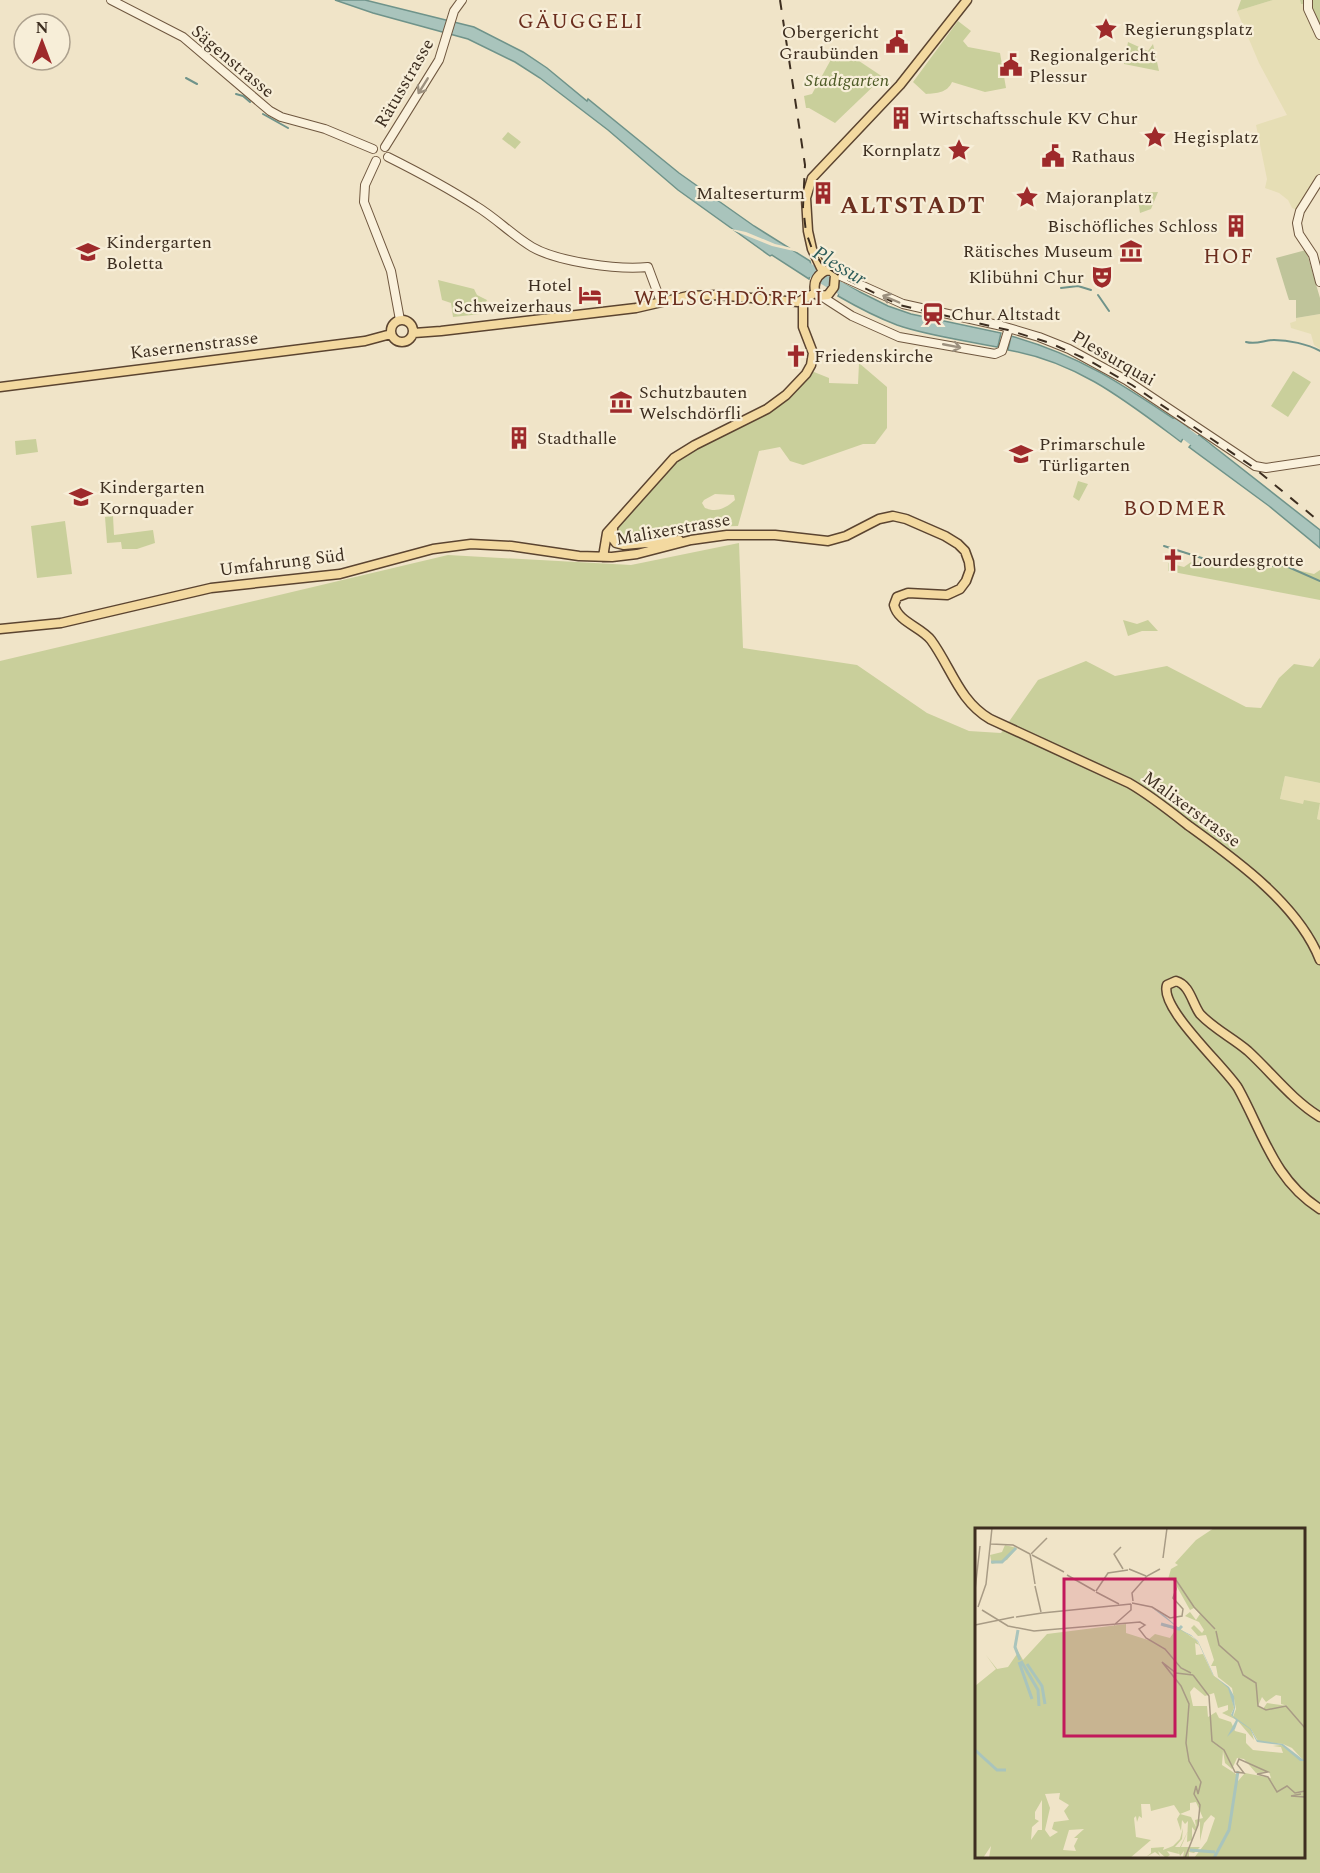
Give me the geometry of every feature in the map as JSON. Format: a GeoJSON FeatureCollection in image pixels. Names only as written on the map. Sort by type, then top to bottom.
{"type":"FeatureCollection","features":[{"type":"Feature","properties":{"kind":"main road"},"geometry":{"type":"LineString","coordinates":[[823,270],[812,249],[807,227],[806,198],[812,178],[900,85],[967,0]]}},
{"type":"Feature","properties":{"kind":"main road"},"geometry":{"type":"LineString","coordinates":[[414,333],[410,323],[400,320],[393,325],[391,334],[396,341],[402,343],[410,339],[414,333],[620,310],[700,295],[803,301],[818,295],[828,295],[831,292],[835,275],[830,270],[823,270]]}},
{"type":"Feature","properties":{"kind":"main road"},"geometry":{"type":"LineString","coordinates":[[818,295],[815,282],[823,270]]}},
{"type":"Feature","properties":{"kind":"main road","name":"Malixerstrasse"},"geometry":{"type":"LineString","coordinates":[[803,301],[803,327],[812,347],[813,356],[810,368],[803,378],[767,409],[694,444],[679,454],[613,527],[605,538],[603,557],[637,554],[691,540],[727,535],[762,534],[828,541],[846,536],[879,519],[893,516],[906,519],[955,541],[965,551],[969,562],[969,574],[964,585],[947,594],[904,593],[897,597],[894,605],[899,615],[924,632],[932,641],[971,704],[990,719],[1129,783],[1148,795],[1209,840],[1261,883],[1308,934],[1320,960]]}},
{"type":"Feature","properties":{"kind":"main road","name":"Kasernenstrasse"},"geometry":{"type":"LineString","coordinates":[[0,387],[365,341],[391,334]]}},
{"type":"Feature","properties":{"kind":"main road"},"geometry":{"type":"LineString","coordinates":[[613,527],[613,540],[622,544],[691,540]]}},
{"type":"Feature","properties":{"kind":"main road","name":"Umfahrung Süd"},"geometry":{"type":"LineString","coordinates":[[0,629],[61,623],[210,588],[340,574],[420,552],[456,545],[497,544],[579,556],[603,557]]}},
{"type":"Feature","properties":{"kind":"main road"},"geometry":{"type":"LineString","coordinates":[[1320,1118],[1298,1101],[1245,1048],[1206,1020],[1196,1008],[1184,984],[1176,981],[1167,986],[1166,994],[1170,1003],[1193,1036],[1230,1076],[1238,1088],[1284,1177],[1298,1193],[1320,1209]]}},
{"type":"Feature","properties":{"kind":"street","name":"Sägenstrasse"},"geometry":{"type":"LineString","coordinates":[[111,0],[183,37],[270,111],[281,117],[325,129],[373,149]]}},
{"type":"Feature","properties":{"kind":"street","name":"Rätusstrasse"},"geometry":{"type":"LineString","coordinates":[[385,147],[437,64],[453,16],[462,0]]}},
{"type":"Feature","properties":{"kind":"street"},"geometry":{"type":"LineString","coordinates":[[1308,0],[1308,9],[1320,35]]}},
{"type":"Feature","properties":{"kind":"street"},"geometry":{"type":"LineString","coordinates":[[378,145],[385,147],[388,157],[383,162],[376,161],[372,156],[373,149],[378,145]]}},
{"type":"Feature","properties":{"kind":"street"},"geometry":{"type":"LineString","coordinates":[[388,157],[471,202],[522,240],[545,253],[564,259],[631,268],[648,267],[661,302]]}},
{"type":"Feature","properties":{"kind":"street"},"geometry":{"type":"LineString","coordinates":[[376,161],[365,185],[363,198],[391,271],[400,320]]}},
{"type":"Feature","properties":{"kind":"street"},"geometry":{"type":"LineString","coordinates":[[1320,179],[1300,212],[1297,226],[1301,237],[1313,255],[1320,282]]}},
{"type":"Feature","properties":{"kind":"street","name":"Plessurquai"},"geometry":{"type":"LineString","coordinates":[[835,275],[903,304],[1062,345],[1134,385],[1252,464],[1263,468],[1320,460]]}},
{"type":"Feature","properties":{"kind":"street"},"geometry":{"type":"LineString","coordinates":[[818,295],[857,319],[899,337],[1000,351],[1008,331]]}},
{"type":"Feature","properties":{"kind":"shaded area"},"geometry":{"type":"Polygon","coordinates":[[[1273,0],[1300,0],[1301,4],[1307,4],[1320,35],[1320,179],[1300,211],[1292,208],[1288,200],[1279,193],[1265,188],[1267,179],[1256,125],[1287,115],[1259,63],[1237,11],[1273,0]]]}},
{"type":"Feature","properties":{"kind":"shaded area"},"geometry":{"type":"Polygon","coordinates":[[[1320,314],[1320,349],[1314,345],[1311,334],[1291,328],[1290,323],[1296,321],[1296,318],[1320,314]]]}},
{"type":"Feature","properties":{"kind":"shaded area"},"geometry":{"type":"Polygon","coordinates":[[[1285,776],[1320,783],[1320,804],[1303,805],[1280,800],[1285,776]]]}},
{"type":"Feature","properties":{"kind":"shaded area"},"geometry":{"type":"Polygon","coordinates":[[[1320,804],[1320,820],[1317,819],[1320,804]]]}},
{"type":"Feature","properties":{"kind":"green space"},"geometry":{"type":"Polygon","coordinates":[[[1241,0],[1273,0],[1237,11],[1241,0]]]}},
{"type":"Feature","properties":{"kind":"green space"},"geometry":{"type":"Polygon","coordinates":[[[1300,0],[1320,0],[1320,35],[1307,4],[1301,4],[1300,0]]]}},
{"type":"Feature","properties":{"kind":"green space"},"geometry":{"type":"Polygon","coordinates":[[[958,21],[971,31],[963,41],[968,47],[1000,53],[1006,88],[985,92],[952,82],[950,86],[938,93],[926,94],[913,82],[958,21]]]}},
{"type":"Feature","properties":{"kind":"green space"},"geometry":{"type":"Polygon","coordinates":[[[1128,42],[1148,51],[1153,44],[1159,71],[1124,64],[1128,42]]]}},
{"type":"Feature","properties":{"kind":"green space","name":"Stadtgarten"},"geometry":{"type":"Polygon","coordinates":[[[844,51],[883,77],[835,123],[806,108],[804,96],[812,94],[834,54],[844,51]]]}},
{"type":"Feature","properties":{"kind":"green space"},"geometry":{"type":"Polygon","coordinates":[[[508,132],[521,142],[515,149],[502,139],[508,132]]]}},
{"type":"Feature","properties":{"kind":"green space"},"geometry":{"type":"Polygon","coordinates":[[[1158,192],[1151,209],[1140,213],[1137,193],[1158,192]]]}},
{"type":"Feature","properties":{"kind":"green space"},"geometry":{"type":"Polygon","coordinates":[[[1306,250],[1320,298],[1320,314],[1296,318],[1296,300],[1289,300],[1276,258],[1306,250]]]}},
{"type":"Feature","properties":{"kind":"green space"},"geometry":{"type":"Polygon","coordinates":[[[438,280],[474,289],[477,295],[487,300],[481,314],[453,317],[451,303],[442,300],[438,280]]]}},
{"type":"Feature","properties":{"kind":"green space"},"geometry":{"type":"Polygon","coordinates":[[[859,363],[887,387],[887,428],[875,444],[863,444],[803,465],[790,461],[780,447],[759,451],[738,526],[703,527],[629,540],[620,538],[613,540],[612,533],[667,465],[759,413],[809,370],[829,378],[829,383],[858,384],[859,363]],[[715,494],[702,503],[705,508],[721,509],[735,500],[734,495],[715,494]]]}},
{"type":"Feature","properties":{"kind":"green space"},"geometry":{"type":"Polygon","coordinates":[[[1293,371],[1311,382],[1288,417],[1271,406],[1293,371]]]}},
{"type":"Feature","properties":{"kind":"green space"},"geometry":{"type":"Polygon","coordinates":[[[36,439],[38,452],[16,455],[15,441],[36,439]]]}},
{"type":"Feature","properties":{"kind":"green space"},"geometry":{"type":"Polygon","coordinates":[[[1078,481],[1088,484],[1079,501],[1073,497],[1078,481]]]}},
{"type":"Feature","properties":{"kind":"green space"},"geometry":{"type":"Polygon","coordinates":[[[113,516],[114,535],[153,530],[155,543],[137,549],[122,549],[121,542],[107,543],[105,517],[113,516]]]}},
{"type":"Feature","properties":{"kind":"green space"},"geometry":{"type":"Polygon","coordinates":[[[65,521],[72,574],[37,578],[31,526],[65,521]]]}},
{"type":"Feature","properties":{"kind":"green space"},"geometry":{"type":"Polygon","coordinates":[[[739,543],[743,648],[857,665],[927,713],[969,731],[1001,733],[1038,680],[1086,661],[1115,676],[1167,666],[1246,707],[1261,708],[1279,678],[1294,664],[1313,667],[1320,658],[1320,783],[1285,776],[1280,799],[1303,804],[1304,800],[1320,803],[1317,819],[1320,820],[1320,1873],[0,1873],[0,661],[448,555],[631,565],[739,543]]]}},
{"type":"Feature","properties":{"kind":"green space"},"geometry":{"type":"Polygon","coordinates":[[[1194,560],[1230,567],[1284,567],[1314,574],[1320,570],[1320,600],[1168,571],[1168,563],[1184,567],[1194,560]]]}},
{"type":"Feature","properties":{"kind":"green space"},"geometry":{"type":"Polygon","coordinates":[[[1123,620],[1137,624],[1148,620],[1158,631],[1142,631],[1128,636],[1123,620]]]}},
{"type":"Feature","properties":{"kind":"water"},"geometry":{"type":"Polygon","coordinates":[[[335,0],[365,0],[474,27],[523,52],[547,68],[587,101],[588,99],[679,173],[754,226],[810,261],[812,269],[809,279],[772,255],[770,256],[678,190],[608,130],[540,78],[515,62],[468,39],[335,0]]]}},
{"type":"Feature","properties":{"kind":"water"},"geometry":{"type":"Polygon","coordinates":[[[844,284],[888,306],[911,314],[1001,333],[998,346],[934,335],[889,322],[838,296],[844,284]]]}},
{"type":"Feature","properties":{"kind":"water"},"geometry":{"type":"Polygon","coordinates":[[[1011,336],[1083,363],[1125,387],[1189,429],[1181,442],[1100,385],[1057,364],[1008,350],[1011,336]]]}},
{"type":"Feature","properties":{"kind":"water"},"geometry":{"type":"Polygon","coordinates":[[[1199,435],[1320,530],[1320,548],[1269,506],[1189,447],[1199,435]]]}},
{"type":"Feature","properties":{"kind":"pier"},"geometry":{"type":"Polygon","coordinates":[[[727,228],[746,232],[775,244],[796,249],[798,252],[772,246],[727,228]]]}},
{"type":"Feature","properties":{"kind":"waterway"},"geometry":{"type":"LineString","coordinates":[[186,78],[197,84]]}},
{"type":"Feature","properties":{"kind":"waterway"},"geometry":{"type":"LineString","coordinates":[[236,94],[250,102]]}},
{"type":"Feature","properties":{"kind":"waterway"},"geometry":{"type":"LineString","coordinates":[[263,114],[288,128]]}},
{"type":"Feature","properties":{"kind":"waterway","name":"Plessur"},"geometry":{"type":"LineString","coordinates":[[798,263],[855,297]]}},
{"type":"Feature","properties":{"kind":"waterway"},"geometry":{"type":"LineString","coordinates":[[1061,288],[1078,286],[1091,290]]}},
{"type":"Feature","properties":{"kind":"waterway"},"geometry":{"type":"LineString","coordinates":[[1098,295],[1109,311]]}},
{"type":"Feature","properties":{"kind":"waterway"},"geometry":{"type":"LineString","coordinates":[[1246,342],[1285,341],[1304,344],[1320,351]]}},
{"type":"Feature","properties":{"kind":"waterway","name":"Plessur"},"geometry":{"type":"LineString","coordinates":[[1174,425],[1206,449]]}},
{"type":"Feature","properties":{"kind":"waterway"},"geometry":{"type":"LineString","coordinates":[[1164,546],[1227,566],[1286,566],[1320,581]]}},
{"type":"Feature","properties":{"kind":"railway"},"geometry":{"type":"LineString","coordinates":[[780,0],[805,165],[803,207],[806,232],[812,249],[822,264],[840,276],[899,305],[1008,330],[1050,343],[1088,360],[1132,385],[1253,467],[1320,522]]}},
{"type":"Feature","properties":{"kind":"place","name":"Regierungsplatz"},"geometry":{"type":"Point","coordinates":[1106,29]}},
{"type":"Feature","properties":{"kind":"place","name":"Obergericht Graubünden"},"geometry":{"type":"Point","coordinates":[897,42]}},
{"type":"Feature","properties":{"kind":"place","name":"Regionalgericht Plessur"},"geometry":{"type":"Point","coordinates":[1011,65]}},
{"type":"Feature","properties":{"kind":"place","name":"Wirtschaftsschule KV Chur"},"geometry":{"type":"Point","coordinates":[901,118]}},
{"type":"Feature","properties":{"kind":"place","name":"Hegisplatz"},"geometry":{"type":"Point","coordinates":[1155,137]}},
{"type":"Feature","properties":{"kind":"place","name":"Kornplatz"},"geometry":{"type":"Point","coordinates":[959,150]}},
{"type":"Feature","properties":{"kind":"place","name":"Rathaus"},"geometry":{"type":"Point","coordinates":[1053,156]}},
{"type":"Feature","properties":{"kind":"place","name":"Malteserturm"},"geometry":{"type":"Point","coordinates":[823,193]}},
{"type":"Feature","properties":{"kind":"place","name":"Majoranplatz"},"geometry":{"type":"Point","coordinates":[1027,197]}},
{"type":"Feature","properties":{"kind":"place","name":"Bischöfliches Schloss"},"geometry":{"type":"Point","coordinates":[1236,226]}},
{"type":"Feature","properties":{"kind":"place","name":"Rätisches Museum"},"geometry":{"type":"Point","coordinates":[1131,251]}},
{"type":"Feature","properties":{"kind":"place","name":"Kindergarten Boletta"},"geometry":{"type":"Point","coordinates":[88,252]}},
{"type":"Feature","properties":{"kind":"place","name":"Klibühni Chur"},"geometry":{"type":"Point","coordinates":[1102,277]}},
{"type":"Feature","properties":{"kind":"place","name":"Hotel Schweizerhaus"},"geometry":{"type":"Point","coordinates":[590,295]}},
{"type":"Feature","properties":{"kind":"place","name":"Chur Altstadt"},"geometry":{"type":"Point","coordinates":[933,314]}},
{"type":"Feature","properties":{"kind":"place","name":"Friedenskirche"},"geometry":{"type":"Point","coordinates":[796,356]}},
{"type":"Feature","properties":{"kind":"place","name":"Schutzbauten Welschdörfli"},"geometry":{"type":"Point","coordinates":[621,402]}},
{"type":"Feature","properties":{"kind":"place","name":"Stadthalle"},"geometry":{"type":"Point","coordinates":[519,438]}},
{"type":"Feature","properties":{"kind":"place","name":"Primarschule Türligarten"},"geometry":{"type":"Point","coordinates":[1021,454]}},
{"type":"Feature","properties":{"kind":"place","name":"Kindergarten Kornquader"},"geometry":{"type":"Point","coordinates":[81,497]}},
{"type":"Feature","properties":{"kind":"place","name":"Lourdesgrotte"},"geometry":{"type":"Point","coordinates":[1173,560]}},
{"type":"Feature","properties":{"kind":"district","name":"GÄUGGELI"},"geometry":{"type":"Point","coordinates":[581,21]}},
{"type":"Feature","properties":{"kind":"district","name":"ALTSTADT"},"geometry":{"type":"Point","coordinates":[913,205]}},
{"type":"Feature","properties":{"kind":"district","name":"HOF"},"geometry":{"type":"Point","coordinates":[1229,256]}},
{"type":"Feature","properties":{"kind":"district","name":"WELSCHDÖRFLI"},"geometry":{"type":"Point","coordinates":[729,298]}},
{"type":"Feature","properties":{"kind":"district","name":"BODMER"},"geometry":{"type":"Point","coordinates":[1175,508]}}]}
